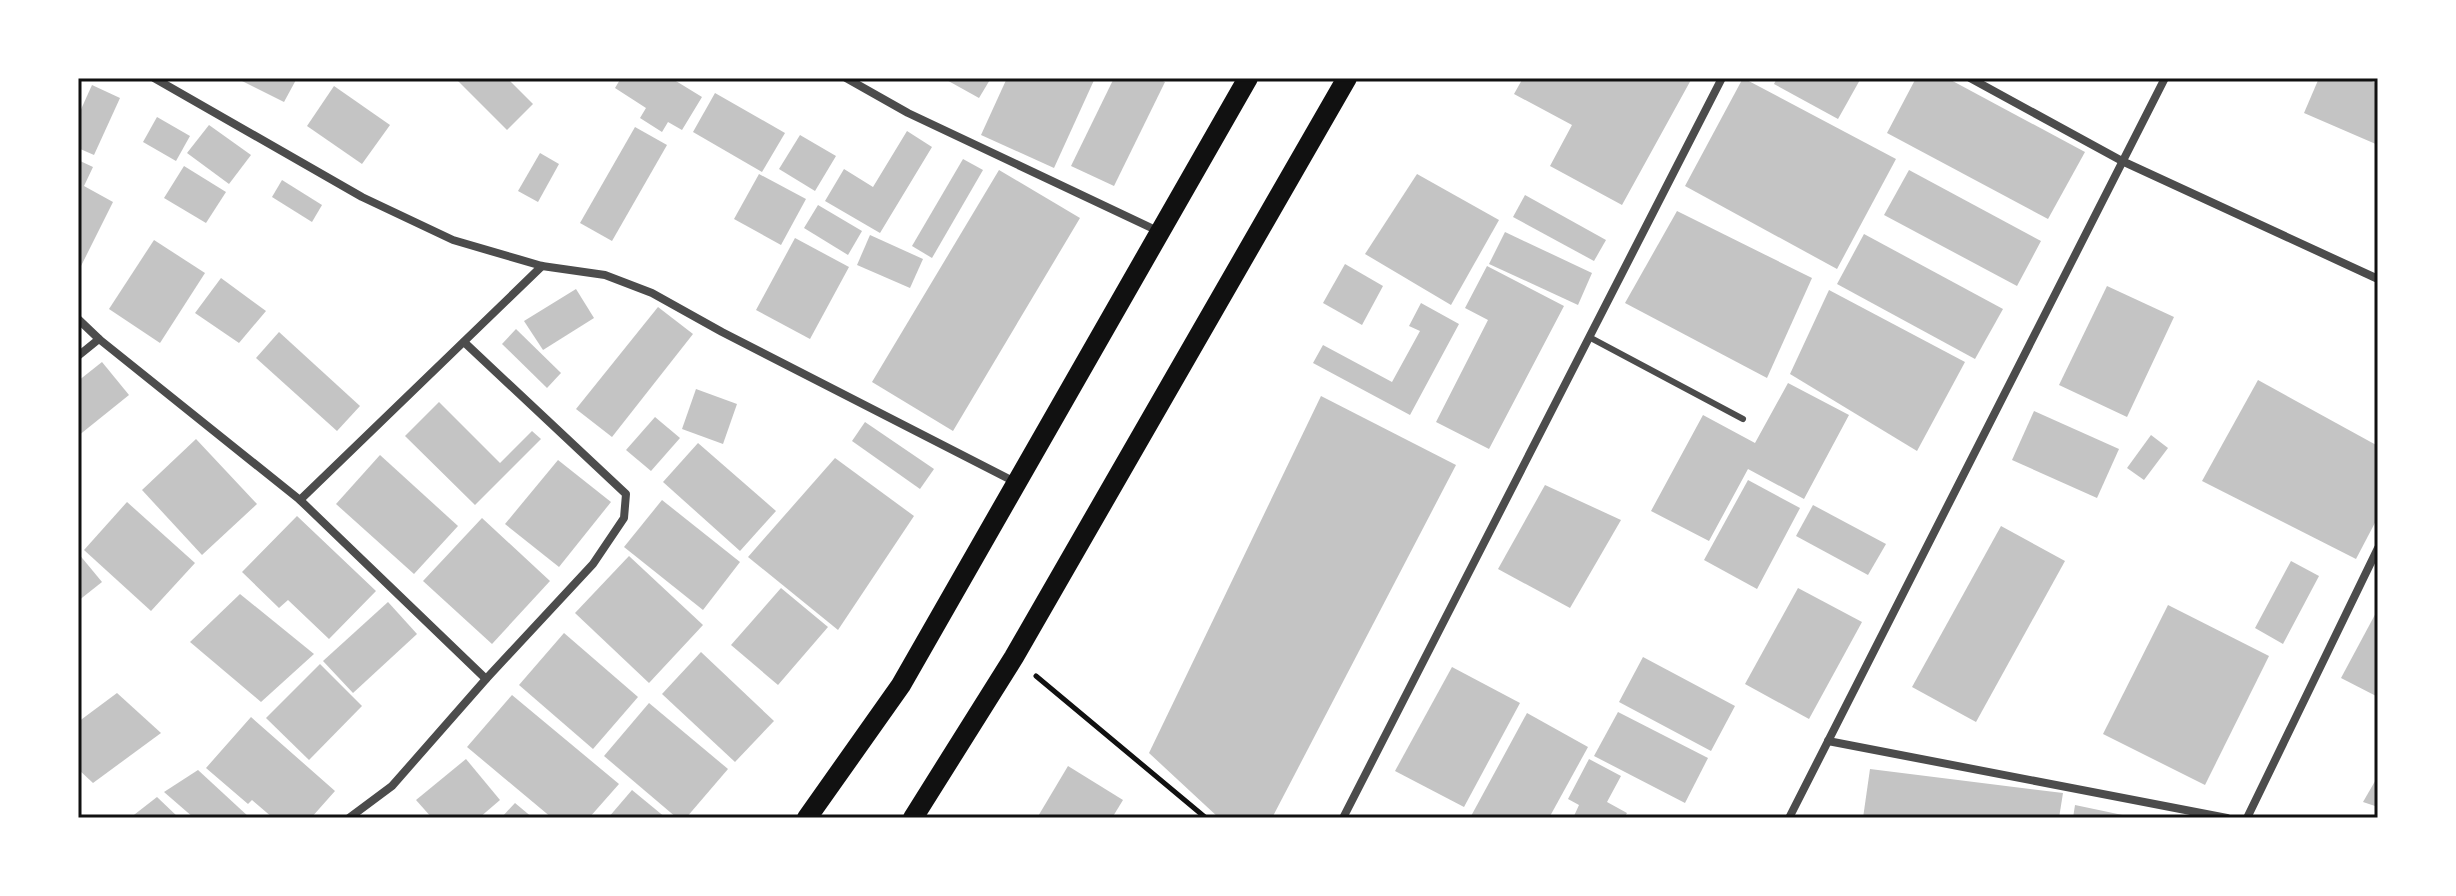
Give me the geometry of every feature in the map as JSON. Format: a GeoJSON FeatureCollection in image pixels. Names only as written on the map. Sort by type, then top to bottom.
{"type":"FeatureCollection","features":[{"type":"Feature","properties":{"kind":"main road"},"geometry":{"type":"LineString","coordinates":[[807,818],[901,685],[1248,78]]}},
{"type":"Feature","properties":{"kind":"main road"},"geometry":{"type":"LineString","coordinates":[[913,818],[1014,657],[1347,78]]}},
{"type":"Feature","properties":{"kind":"street"},"geometry":{"type":"LineString","coordinates":[[154,78],[362,197],[453,240],[542,266],[605,275],[652,293],[1016,482]]}},
{"type":"Feature","properties":{"kind":"street"},"geometry":{"type":"LineString","coordinates":[[846,78],[908,113],[1161,232]]}},
{"type":"Feature","properties":{"kind":"street"},"geometry":{"type":"LineString","coordinates":[[1343,818],[1722,78]]}},
{"type":"Feature","properties":{"kind":"street"},"geometry":{"type":"LineString","coordinates":[[1970,78],[2122,161],[2378,279]]}},
{"type":"Feature","properties":{"kind":"street"},"geometry":{"type":"LineString","coordinates":[[1789,818],[2165,78]]}},
{"type":"Feature","properties":{"kind":"street"},"geometry":{"type":"LineString","coordinates":[[300,500],[542,266]]}},
{"type":"Feature","properties":{"kind":"street"},"geometry":{"type":"LineString","coordinates":[[78,319],[300,500],[486,679]]}},
{"type":"Feature","properties":{"kind":"street"},"geometry":{"type":"LineString","coordinates":[[78,356],[99,339]]}},
{"type":"Feature","properties":{"kind":"street"},"geometry":{"type":"LineString","coordinates":[[349,818],[392,786],[593,564],[624,518],[626,494],[464,342]]}},
{"type":"Feature","properties":{"kind":"street"},"geometry":{"type":"LineString","coordinates":[[2247,818],[2378,548]]}},
{"type":"Feature","properties":{"kind":"street"},"geometry":{"type":"LineString","coordinates":[[1828,741],[2227,818]]}},
{"type":"Feature","properties":{"kind":"lane"},"geometry":{"type":"LineString","coordinates":[[1589,337],[1743,419]]}},
{"type":"Feature","properties":{"kind":"path"},"geometry":{"type":"LineString","coordinates":[[1014,657],[1206,818]]}},
{"type":"Feature","properties":{"kind":"building"},"geometry":{"type":"Polygon","coordinates":[[[236,78],[297,78],[284,102],[236,78]]]}},
{"type":"Feature","properties":{"kind":"building"},"geometry":{"type":"Polygon","coordinates":[[[455,78],[507,78],[533,104],[507,130],[455,78]]]}},
{"type":"Feature","properties":{"kind":"building"},"geometry":{"type":"Polygon","coordinates":[[[621,78],[671,78],[702,97],[682,130],[668,122],[662,132],[640,118],[646,108],[615,88],[621,78]]]}},
{"type":"Feature","properties":{"kind":"building"},"geometry":{"type":"Polygon","coordinates":[[[943,78],[991,78],[979,98],[943,78]]]}},
{"type":"Feature","properties":{"kind":"building"},"geometry":{"type":"Polygon","coordinates":[[[1007,78],[1095,78],[1054,168],[981,135],[1007,78]]]}},
{"type":"Feature","properties":{"kind":"building"},"geometry":{"type":"Polygon","coordinates":[[[1114,78],[1157,78],[1165,82],[1114,186],[1071,166],[1114,78]]]}},
{"type":"Feature","properties":{"kind":"building"},"geometry":{"type":"Polygon","coordinates":[[[1523,78],[1692,78],[1622,205],[1550,166],[1572,125],[1514,94],[1523,78]]]}},
{"type":"Feature","properties":{"kind":"building"},"geometry":{"type":"Polygon","coordinates":[[[1743,78],[1896,159],[1837,269],[1685,186],[1743,78]]]}},
{"type":"Feature","properties":{"kind":"building"},"geometry":{"type":"Polygon","coordinates":[[[1777,78],[1861,78],[1838,119],[1774,84],[1777,78]]]}},
{"type":"Feature","properties":{"kind":"building"},"geometry":{"type":"Polygon","coordinates":[[[1916,78],[1947,78],[2085,152],[2048,219],[1887,133],[1916,78]]]}},
{"type":"Feature","properties":{"kind":"building"},"geometry":{"type":"Polygon","coordinates":[[[2319,78],[2365,78],[2378,84],[2378,145],[2304,113],[2319,78]]]}},
{"type":"Feature","properties":{"kind":"building"},"geometry":{"type":"Polygon","coordinates":[[[92,85],[120,98],[94,155],[78,148],[78,116],[92,85]]]}},
{"type":"Feature","properties":{"kind":"building"},"geometry":{"type":"Polygon","coordinates":[[[334,86],[390,125],[362,164],[307,126],[334,86]]]}},
{"type":"Feature","properties":{"kind":"building"},"geometry":{"type":"Polygon","coordinates":[[[715,93],[785,133],[762,172],[693,132],[715,93]]]}},
{"type":"Feature","properties":{"kind":"building"},"geometry":{"type":"Polygon","coordinates":[[[157,117],[190,136],[176,161],[143,142],[157,117]]]}},
{"type":"Feature","properties":{"kind":"building"},"geometry":{"type":"Polygon","coordinates":[[[209,125],[251,155],[229,184],[187,153],[209,125]]]}},
{"type":"Feature","properties":{"kind":"building"},"geometry":{"type":"Polygon","coordinates":[[[635,127],[667,145],[612,241],[580,223],[635,127]]]}},
{"type":"Feature","properties":{"kind":"building"},"geometry":{"type":"Polygon","coordinates":[[[907,131],[932,147],[880,233],[825,201],[844,169],[873,187],[907,131]]]}},
{"type":"Feature","properties":{"kind":"building"},"geometry":{"type":"Polygon","coordinates":[[[800,135],[836,156],[815,191],[779,169],[800,135]]]}},
{"type":"Feature","properties":{"kind":"building"},"geometry":{"type":"Polygon","coordinates":[[[540,153],[559,164],[538,202],[518,191],[540,153]]]}},
{"type":"Feature","properties":{"kind":"building"},"geometry":{"type":"Polygon","coordinates":[[[963,159],[983,170],[932,258],[912,246],[963,159]]]}},
{"type":"Feature","properties":{"kind":"building"},"geometry":{"type":"Polygon","coordinates":[[[78,160],[93,167],[84,186],[113,202],[81,266],[78,264],[78,160]]]}},
{"type":"Feature","properties":{"kind":"building"},"geometry":{"type":"Polygon","coordinates":[[[184,166],[226,192],[206,223],[164,198],[184,166]]]}},
{"type":"Feature","properties":{"kind":"building"},"geometry":{"type":"Polygon","coordinates":[[[999,170],[1080,218],[953,431],[872,382],[999,170]]]}},
{"type":"Feature","properties":{"kind":"building"},"geometry":{"type":"Polygon","coordinates":[[[1909,170],[2041,241],[2017,286],[1884,215],[1909,170]]]}},
{"type":"Feature","properties":{"kind":"building"},"geometry":{"type":"Polygon","coordinates":[[[759,174],[806,199],[781,245],[734,219],[759,174]]]}},
{"type":"Feature","properties":{"kind":"building"},"geometry":{"type":"Polygon","coordinates":[[[1417,174],[1499,220],[1451,305],[1365,254],[1417,174]]]}},
{"type":"Feature","properties":{"kind":"building"},"geometry":{"type":"Polygon","coordinates":[[[282,180],[322,205],[312,222],[272,197],[282,180]]]}},
{"type":"Feature","properties":{"kind":"building"},"geometry":{"type":"Polygon","coordinates":[[[1525,195],[1606,240],[1594,261],[1513,217],[1525,195]]]}},
{"type":"Feature","properties":{"kind":"building"},"geometry":{"type":"Polygon","coordinates":[[[818,205],[862,231],[848,255],[804,228],[818,205]]]}},
{"type":"Feature","properties":{"kind":"building"},"geometry":{"type":"Polygon","coordinates":[[[1677,211],[1812,278],[1767,378],[1625,303],[1677,211]]]}},
{"type":"Feature","properties":{"kind":"building"},"geometry":{"type":"Polygon","coordinates":[[[1505,232],[1592,273],[1578,305],[1489,264],[1505,232]]]}},
{"type":"Feature","properties":{"kind":"building"},"geometry":{"type":"Polygon","coordinates":[[[1864,234],[2003,309],[1975,359],[1837,284],[1864,234]]]}},
{"type":"Feature","properties":{"kind":"building"},"geometry":{"type":"Polygon","coordinates":[[[870,235],[923,259],[910,288],[857,265],[870,235]]]}},
{"type":"Feature","properties":{"kind":"building"},"geometry":{"type":"Polygon","coordinates":[[[795,238],[849,267],[810,339],[756,310],[795,238]]]}},
{"type":"Feature","properties":{"kind":"building"},"geometry":{"type":"Polygon","coordinates":[[[154,240],[205,273],[160,343],[109,309],[154,240]]]}},
{"type":"Feature","properties":{"kind":"building"},"geometry":{"type":"Polygon","coordinates":[[[1345,264],[1383,286],[1362,325],[1323,303],[1345,264]]]}},
{"type":"Feature","properties":{"kind":"building"},"geometry":{"type":"Polygon","coordinates":[[[1487,266],[1564,306],[1489,449],[1436,422],[1488,320],[1465,308],[1487,266]]]}},
{"type":"Feature","properties":{"kind":"building"},"geometry":{"type":"Polygon","coordinates":[[[221,278],[266,311],[239,343],[195,313],[221,278]]]}},
{"type":"Feature","properties":{"kind":"building"},"geometry":{"type":"Polygon","coordinates":[[[2107,286],[2174,317],[2127,417],[2059,385],[2107,286]]]}},
{"type":"Feature","properties":{"kind":"building"},"geometry":{"type":"Polygon","coordinates":[[[576,289],[594,318],[543,350],[524,321],[576,289]]]}},
{"type":"Feature","properties":{"kind":"building"},"geometry":{"type":"Polygon","coordinates":[[[1829,290],[1965,362],[1917,451],[1790,374],[1829,290]]]}},
{"type":"Feature","properties":{"kind":"building"},"geometry":{"type":"Polygon","coordinates":[[[1421,303],[1459,324],[1410,415],[1313,363],[1323,345],[1392,382],[1420,331],[1409,326],[1421,303]]]}},
{"type":"Feature","properties":{"kind":"building"},"geometry":{"type":"Polygon","coordinates":[[[658,307],[693,334],[612,437],[576,409],[658,307]]]}},
{"type":"Feature","properties":{"kind":"building"},"geometry":{"type":"Polygon","coordinates":[[[516,329],[561,373],[547,388],[502,344],[516,329]]]}},
{"type":"Feature","properties":{"kind":"building"},"geometry":{"type":"Polygon","coordinates":[[[279,332],[360,406],[337,431],[256,358],[279,332]]]}},
{"type":"Feature","properties":{"kind":"building"},"geometry":{"type":"Polygon","coordinates":[[[102,362],[129,395],[78,436],[78,381],[102,362]]]}},
{"type":"Feature","properties":{"kind":"building"},"geometry":{"type":"Polygon","coordinates":[[[2258,380],[2378,446],[2378,517],[2356,559],[2202,481],[2258,380]]]}},
{"type":"Feature","properties":{"kind":"building"},"geometry":{"type":"Polygon","coordinates":[[[1788,383],[1849,415],[1804,499],[1748,469],[1709,541],[1651,511],[1703,415],[1755,443],[1788,383]]]}},
{"type":"Feature","properties":{"kind":"building"},"geometry":{"type":"Polygon","coordinates":[[[696,389],[737,404],[723,444],[682,429],[696,389]]]}},
{"type":"Feature","properties":{"kind":"building"},"geometry":{"type":"Polygon","coordinates":[[[1321,396],[1456,465],[1272,818],[1219,818],[1149,753],[1321,396]]]}},
{"type":"Feature","properties":{"kind":"building"},"geometry":{"type":"Polygon","coordinates":[[[439,402],[500,463],[532,431],[541,439],[475,505],[405,436],[439,402]]]}},
{"type":"Feature","properties":{"kind":"building"},"geometry":{"type":"Polygon","coordinates":[[[2034,411],[2119,449],[2097,498],[2012,460],[2034,411]]]}},
{"type":"Feature","properties":{"kind":"building"},"geometry":{"type":"Polygon","coordinates":[[[655,417],[680,438],[651,471],[626,450],[655,417]]]}},
{"type":"Feature","properties":{"kind":"building"},"geometry":{"type":"Polygon","coordinates":[[[865,422],[934,469],[920,489],[852,441],[865,422]]]}},
{"type":"Feature","properties":{"kind":"building"},"geometry":{"type":"Polygon","coordinates":[[[2151,435],[2168,448],[2144,480],[2127,468],[2151,435]]]}},
{"type":"Feature","properties":{"kind":"building"},"geometry":{"type":"Polygon","coordinates":[[[196,439],[257,504],[202,555],[142,490],[196,439]]]}},
{"type":"Feature","properties":{"kind":"building"},"geometry":{"type":"Polygon","coordinates":[[[698,443],[776,511],[740,551],[663,482],[698,443]]]}},
{"type":"Feature","properties":{"kind":"building"},"geometry":{"type":"Polygon","coordinates":[[[380,455],[458,526],[414,574],[336,504],[380,455]]]}},
{"type":"Feature","properties":{"kind":"building"},"geometry":{"type":"Polygon","coordinates":[[[835,458],[914,516],[838,630],[748,557],[835,458]]]}},
{"type":"Feature","properties":{"kind":"building"},"geometry":{"type":"Polygon","coordinates":[[[558,460],[611,502],[559,567],[505,524],[558,460]]]}},
{"type":"Feature","properties":{"kind":"building"},"geometry":{"type":"Polygon","coordinates":[[[1748,480],[1800,508],[1757,589],[1704,560],[1748,480]]]}},
{"type":"Feature","properties":{"kind":"building"},"geometry":{"type":"Polygon","coordinates":[[[1545,485],[1621,520],[1570,608],[1498,569],[1545,485]]]}},
{"type":"Feature","properties":{"kind":"building"},"geometry":{"type":"Polygon","coordinates":[[[662,500],[740,562],[703,610],[624,547],[662,500]]]}},
{"type":"Feature","properties":{"kind":"building"},"geometry":{"type":"Polygon","coordinates":[[[127,502],[195,563],[151,611],[84,550],[127,502]]]}},
{"type":"Feature","properties":{"kind":"building"},"geometry":{"type":"Polygon","coordinates":[[[1813,505],[1886,544],[1868,575],[1796,536],[1813,505]]]}},
{"type":"Feature","properties":{"kind":"building"},"geometry":{"type":"Polygon","coordinates":[[[297,516],[376,591],[329,639],[288,600],[279,608],[242,572],[297,516]]]}},
{"type":"Feature","properties":{"kind":"building"},"geometry":{"type":"Polygon","coordinates":[[[482,518],[550,581],[492,644],[423,581],[482,518]]]}},
{"type":"Feature","properties":{"kind":"building"},"geometry":{"type":"Polygon","coordinates":[[[2001,526],[2065,561],[1976,722],[1912,687],[2001,526]]]}},
{"type":"Feature","properties":{"kind":"building"},"geometry":{"type":"Polygon","coordinates":[[[78,553],[102,582],[78,601],[78,553]]]}},
{"type":"Feature","properties":{"kind":"building"},"geometry":{"type":"Polygon","coordinates":[[[629,556],[703,625],[649,683],[575,613],[629,556]]]}},
{"type":"Feature","properties":{"kind":"building"},"geometry":{"type":"Polygon","coordinates":[[[2291,561],[2319,576],[2283,644],[2255,628],[2291,561]]]}},
{"type":"Feature","properties":{"kind":"building"},"geometry":{"type":"Polygon","coordinates":[[[781,588],[828,627],[778,685],[731,645],[781,588]]]}},
{"type":"Feature","properties":{"kind":"building"},"geometry":{"type":"Polygon","coordinates":[[[1798,588],[1862,622],[1809,719],[1745,684],[1798,588]]]}},
{"type":"Feature","properties":{"kind":"building"},"geometry":{"type":"Polygon","coordinates":[[[240,594],[314,654],[261,702],[190,642],[240,594]]]}},
{"type":"Feature","properties":{"kind":"building"},"geometry":{"type":"Polygon","coordinates":[[[388,602],[417,634],[353,693],[323,661],[388,602]]]}},
{"type":"Feature","properties":{"kind":"building"},"geometry":{"type":"Polygon","coordinates":[[[2168,605],[2269,656],[2205,785],[2103,734],[2168,605]]]}},
{"type":"Feature","properties":{"kind":"building"},"geometry":{"type":"Polygon","coordinates":[[[2378,609],[2378,697],[2341,678],[2378,609]]]}},
{"type":"Feature","properties":{"kind":"building"},"geometry":{"type":"Polygon","coordinates":[[[564,633],[638,697],[593,749],[519,685],[564,633]]]}},
{"type":"Feature","properties":{"kind":"building"},"geometry":{"type":"Polygon","coordinates":[[[701,652],[774,721],[735,762],[662,694],[701,652]]]}},
{"type":"Feature","properties":{"kind":"building"},"geometry":{"type":"Polygon","coordinates":[[[1643,657],[1735,706],[1711,751],[1619,702],[1643,657]]]}},
{"type":"Feature","properties":{"kind":"building"},"geometry":{"type":"Polygon","coordinates":[[[320,664],[362,706],[309,760],[266,718],[320,664]]]}},
{"type":"Feature","properties":{"kind":"building"},"geometry":{"type":"Polygon","coordinates":[[[1452,667],[1520,703],[1464,807],[1395,771],[1452,667]]]}},
{"type":"Feature","properties":{"kind":"building"},"geometry":{"type":"Polygon","coordinates":[[[117,693],[161,733],[93,783],[78,769],[78,722],[117,693]]]}},
{"type":"Feature","properties":{"kind":"building"},"geometry":{"type":"Polygon","coordinates":[[[512,695],[619,784],[589,818],[552,818],[467,747],[512,695]]]}},
{"type":"Feature","properties":{"kind":"building"},"geometry":{"type":"Polygon","coordinates":[[[649,703],[728,769],[686,818],[677,818],[604,756],[649,703]]]}},
{"type":"Feature","properties":{"kind":"building"},"geometry":{"type":"Polygon","coordinates":[[[1618,712],[1708,758],[1685,803],[1594,756],[1618,712]]]}},
{"type":"Feature","properties":{"kind":"building"},"geometry":{"type":"Polygon","coordinates":[[[1527,713],[1588,747],[1549,818],[1470,818],[1527,713]]]}},
{"type":"Feature","properties":{"kind":"building"},"geometry":{"type":"Polygon","coordinates":[[[251,717],[335,791],[311,818],[273,818],[252,800],[248,804],[206,768],[251,717]]]}},
{"type":"Feature","properties":{"kind":"building"},"geometry":{"type":"Polygon","coordinates":[[[466,759],[500,800],[479,818],[432,818],[416,800],[466,759]]]}},
{"type":"Feature","properties":{"kind":"building"},"geometry":{"type":"Polygon","coordinates":[[[1589,759],[1621,776],[1607,802],[1627,813],[1624,818],[1574,816],[1579,805],[1568,799],[1589,759]]]}},
{"type":"Feature","properties":{"kind":"building"},"geometry":{"type":"Polygon","coordinates":[[[1068,766],[1123,800],[1112,818],[1037,818],[1068,766]]]}},
{"type":"Feature","properties":{"kind":"building"},"geometry":{"type":"Polygon","coordinates":[[[1870,769],[2063,793],[2059,818],[1863,818],[1870,769]]]}},
{"type":"Feature","properties":{"kind":"building"},"geometry":{"type":"Polygon","coordinates":[[[198,770],[250,818],[194,818],[164,792],[198,770]]]}},
{"type":"Feature","properties":{"kind":"building"},"geometry":{"type":"Polygon","coordinates":[[[2378,776],[2378,807],[2363,802],[2378,776]]]}},
{"type":"Feature","properties":{"kind":"building"},"geometry":{"type":"Polygon","coordinates":[[[632,790],[666,818],[608,818],[632,790]]]}},
{"type":"Feature","properties":{"kind":"building"},"geometry":{"type":"Polygon","coordinates":[[[157,797],[179,818],[130,818],[157,797]]]}},
{"type":"Feature","properties":{"kind":"building"},"geometry":{"type":"Polygon","coordinates":[[[515,803],[533,818],[501,818],[515,803]]]}},
{"type":"Feature","properties":{"kind":"building"},"geometry":{"type":"Polygon","coordinates":[[[2075,805],[2132,817],[2073,818],[2075,805]]]}}]}
